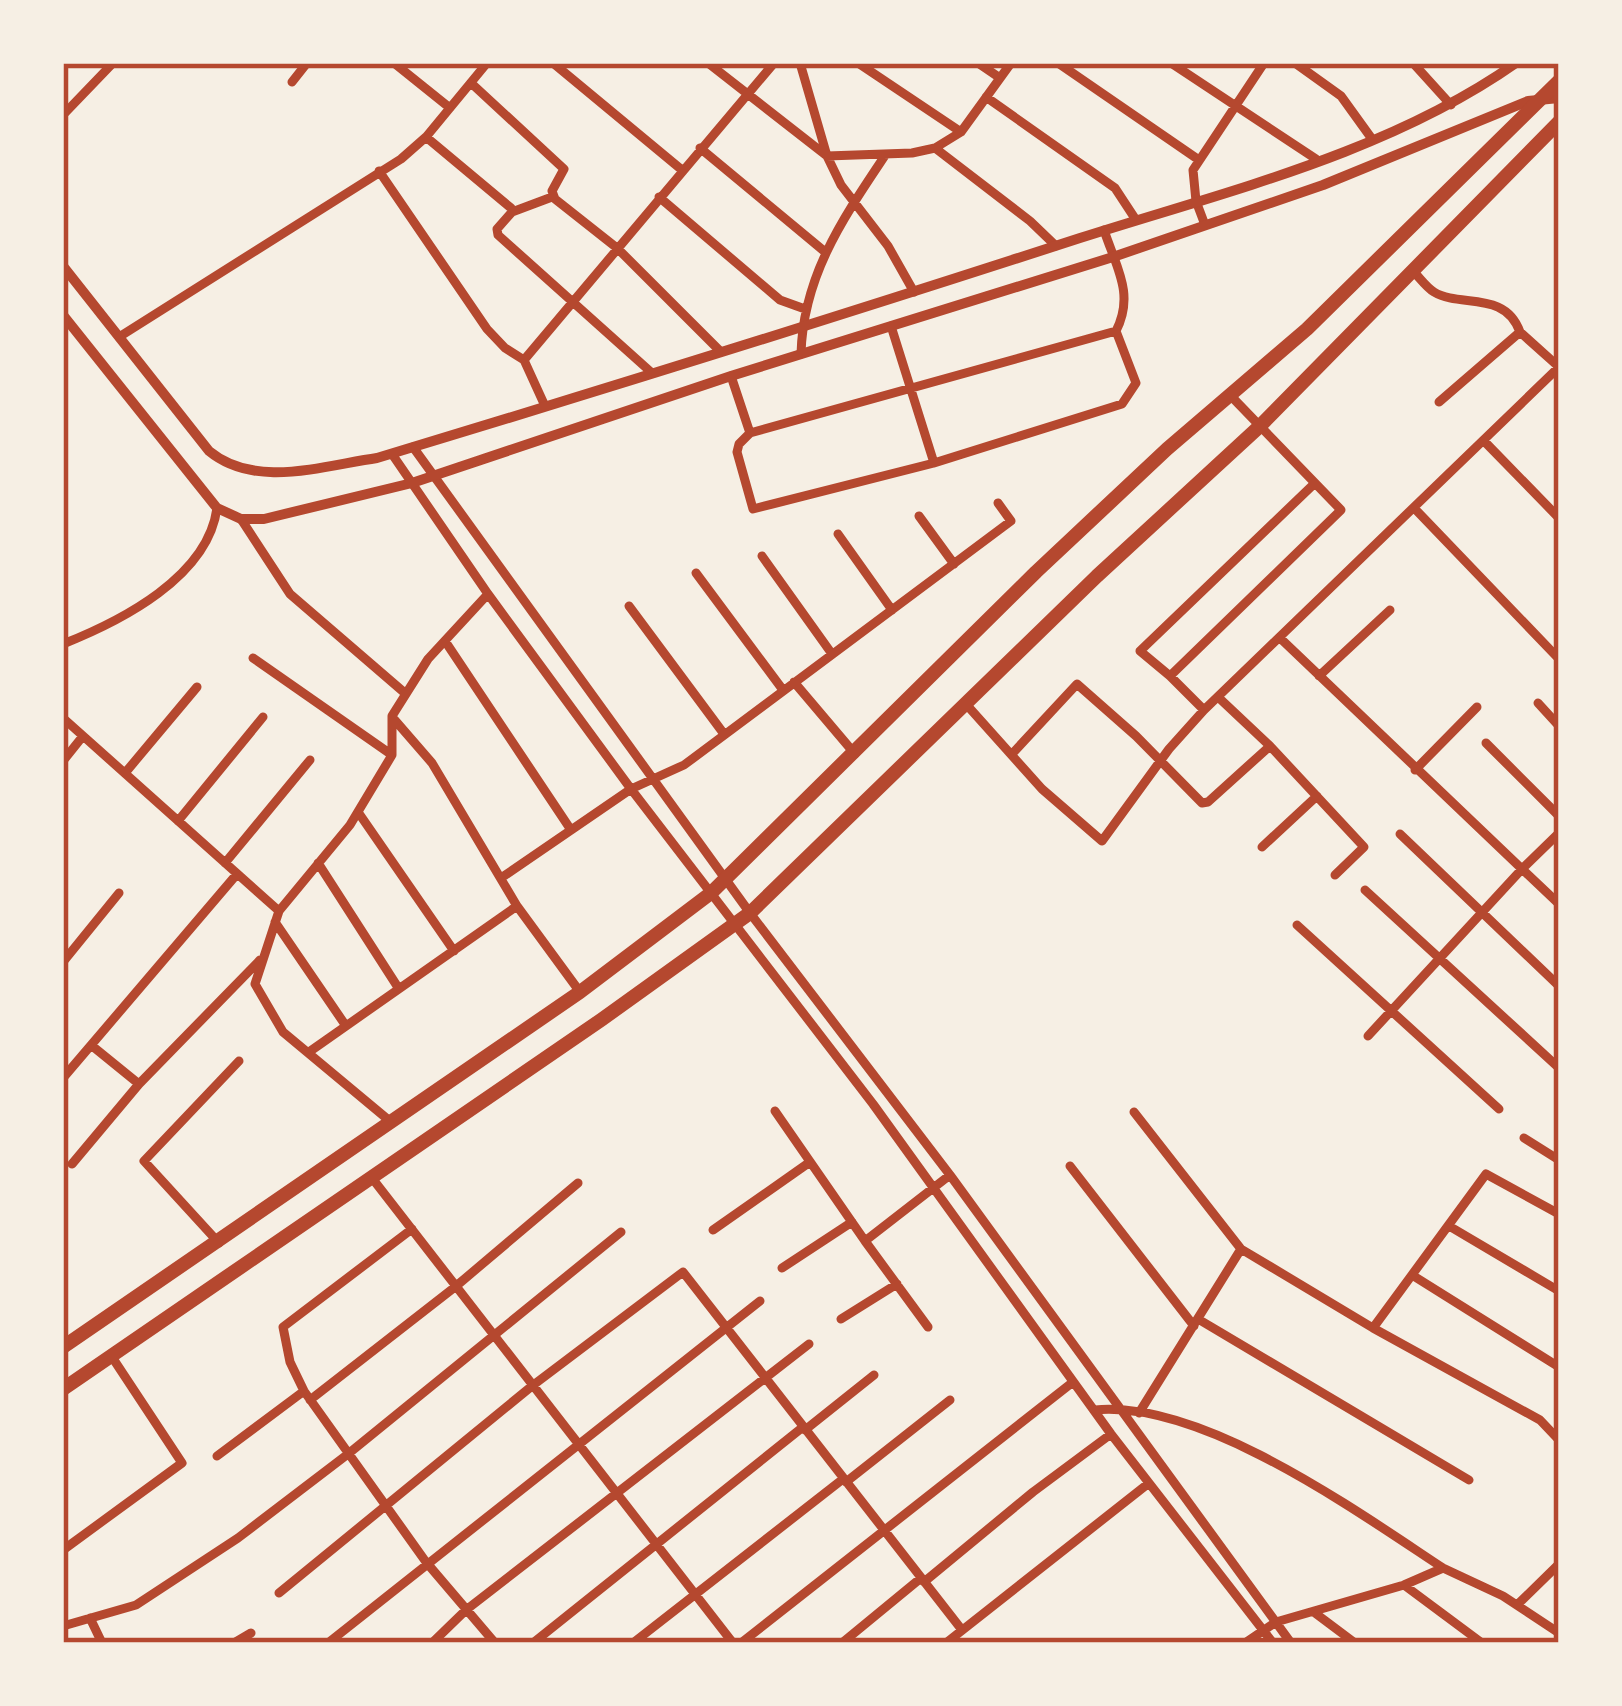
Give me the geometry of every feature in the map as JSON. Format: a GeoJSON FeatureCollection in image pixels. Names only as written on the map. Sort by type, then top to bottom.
{"type":"FeatureCollection","features":[{"type":"Feature","properties":{"kind":"main road"},"geometry":{"type":"LineString","coordinates":[[63,1347],[580,992],[711,893],[1036,572],[1307,329],[1553,98],[1559,81]]}},
{"type":"Feature","properties":{"kind":"main road"},"geometry":{"type":"LineString","coordinates":[[63,1389],[750,913],[1260,426],[1559,122]]}},
{"type":"Feature","properties":{"kind":"street"},"geometry":{"type":"LineString","coordinates":[[63,116],[113,63]]}},
{"type":"Feature","properties":{"kind":"street"},"geometry":{"type":"LineString","coordinates":[[292,82],[307,63]]}},
{"type":"Feature","properties":{"kind":"street"},"geometry":{"type":"LineString","coordinates":[[394,63],[450,108]]}},
{"type":"Feature","properties":{"kind":"street"},"geometry":{"type":"LineString","coordinates":[[119,337],[426,137],[488,63]]}},
{"type":"Feature","properties":{"kind":"street"},"geometry":{"type":"LineString","coordinates":[[553,63],[682,170]]}},
{"type":"Feature","properties":{"kind":"street"},"geometry":{"type":"LineString","coordinates":[[708,63],[827,156],[935,148],[961,132],[1011,63]]}},
{"type":"Feature","properties":{"kind":"street"},"geometry":{"type":"LineString","coordinates":[[524,360],[774,63]]}},
{"type":"Feature","properties":{"kind":"street"},"geometry":{"type":"LineString","coordinates":[[800,63],[827,156],[914,292]]}},
{"type":"Feature","properties":{"kind":"street"},"geometry":{"type":"LineString","coordinates":[[859,63],[961,132]]}},
{"type":"Feature","properties":{"kind":"street"},"geometry":{"type":"LineString","coordinates":[[978,63],[1000,78]]}},
{"type":"Feature","properties":{"kind":"street"},"geometry":{"type":"LineString","coordinates":[[1058,63],[1199,160]]}},
{"type":"Feature","properties":{"kind":"street"},"geometry":{"type":"LineString","coordinates":[[1171,63],[1316,159]]}},
{"type":"Feature","properties":{"kind":"street"},"geometry":{"type":"LineString","coordinates":[[1205,226],[1192,178],[1199,160],[1264,63]]}},
{"type":"Feature","properties":{"kind":"street"},"geometry":{"type":"LineString","coordinates":[[1295,63],[1341,97],[1372,139]]}},
{"type":"Feature","properties":{"kind":"street"},"geometry":{"type":"LineString","coordinates":[[1413,63],[1450,105]]}},
{"type":"Feature","properties":{"kind":"street"},"geometry":{"type":"LineString","coordinates":[[63,266],[208,451],[228,466],[272,472],[392,454],[1196,201],[1372,139],[1450,105],[1516,63]]}},
{"type":"Feature","properties":{"kind":"street"},"geometry":{"type":"LineString","coordinates":[[470,83],[564,169],[552,197],[512,212],[497,229],[498,235],[652,373]]}},
{"type":"Feature","properties":{"kind":"street"},"geometry":{"type":"LineString","coordinates":[[986,97],[1115,188],[1136,220]]}},
{"type":"Feature","properties":{"kind":"street"},"geometry":{"type":"LineString","coordinates":[[63,315],[217,508],[242,519],[264,519],[412,483],[1205,226],[1323,185],[1528,100],[1553,98]]}},
{"type":"Feature","properties":{"kind":"street"},"geometry":{"type":"LineString","coordinates":[[426,137],[512,212]]}},
{"type":"Feature","properties":{"kind":"street"},"geometry":{"type":"LineString","coordinates":[[700,148],[824,250]]}},
{"type":"Feature","properties":{"kind":"street"},"geometry":{"type":"LineString","coordinates":[[935,148],[1056,246]]}},
{"type":"Feature","properties":{"kind":"street"},"geometry":{"type":"LineString","coordinates":[[801,354],[805,309],[824,250],[886,154]]}},
{"type":"Feature","properties":{"kind":"street"},"geometry":{"type":"LineString","coordinates":[[379,171],[488,329],[524,360],[545,406]]}},
{"type":"Feature","properties":{"kind":"street"},"geometry":{"type":"LineString","coordinates":[[552,197],[617,248],[721,352]]}},
{"type":"Feature","properties":{"kind":"street"},"geometry":{"type":"LineString","coordinates":[[659,197],[781,300],[805,309]]}},
{"type":"Feature","properties":{"kind":"street"},"geometry":{"type":"LineString","coordinates":[[1104,230],[1127,293],[1116,331],[1136,383],[1122,404],[934,463],[755,511],[737,452],[750,433],[1116,331]]}},
{"type":"Feature","properties":{"kind":"street"},"geometry":{"type":"LineString","coordinates":[[965,703],[1042,789],[1102,841],[1204,710],[1559,367],[1502,310],[1474,298],[1439,295],[1413,271]]}},
{"type":"Feature","properties":{"kind":"street"},"geometry":{"type":"LineString","coordinates":[[891,326],[934,463]]}},
{"type":"Feature","properties":{"kind":"street"},"geometry":{"type":"LineString","coordinates":[[1438,402],[1520,332]]}},
{"type":"Feature","properties":{"kind":"street"},"geometry":{"type":"LineString","coordinates":[[731,376],[750,433]]}},
{"type":"Feature","properties":{"kind":"street"},"geometry":{"type":"LineString","coordinates":[[1170,676],[1341,510],[1230,395]]}},
{"type":"Feature","properties":{"kind":"street"},"geometry":{"type":"LineString","coordinates":[[1484,441],[1559,518]]}},
{"type":"Feature","properties":{"kind":"street"},"geometry":{"type":"LineString","coordinates":[[413,447],[750,913],[950,1175],[1291,1643]]}},
{"type":"Feature","properties":{"kind":"street"},"geometry":{"type":"LineString","coordinates":[[392,454],[631,789],[1273,1643]]}},
{"type":"Feature","properties":{"kind":"street"},"geometry":{"type":"LineString","coordinates":[[1204,710],[1140,651],[1315,483]]}},
{"type":"Feature","properties":{"kind":"street"},"geometry":{"type":"LineString","coordinates":[[501,878],[631,789],[683,764],[954,564],[1010,521],[998,503]]}},
{"type":"Feature","properties":{"kind":"street"},"geometry":{"type":"LineString","coordinates":[[63,644],[110,625],[174,580],[214,534],[217,508]]}},
{"type":"Feature","properties":{"kind":"street"},"geometry":{"type":"LineString","coordinates":[[1415,509],[1559,659]]}},
{"type":"Feature","properties":{"kind":"street"},"geometry":{"type":"LineString","coordinates":[[919,516],[954,564]]}},
{"type":"Feature","properties":{"kind":"street"},"geometry":{"type":"LineString","coordinates":[[242,519],[290,594],[406,694]]}},
{"type":"Feature","properties":{"kind":"street"},"geometry":{"type":"LineString","coordinates":[[838,534],[892,610]]}},
{"type":"Feature","properties":{"kind":"street"},"geometry":{"type":"LineString","coordinates":[[762,556],[832,654]]}},
{"type":"Feature","properties":{"kind":"street"},"geometry":{"type":"LineString","coordinates":[[696,573],[783,690]]}},
{"type":"Feature","properties":{"kind":"street"},"geometry":{"type":"LineString","coordinates":[[392,1123],[283,1032],[255,984],[277,916],[358,812],[392,754],[392,716],[445,640],[488,594]]}},
{"type":"Feature","properties":{"kind":"street"},"geometry":{"type":"LineString","coordinates":[[629,606],[724,734]]}},
{"type":"Feature","properties":{"kind":"street"},"geometry":{"type":"LineString","coordinates":[[1318,676],[1390,610]]}},
{"type":"Feature","properties":{"kind":"street"},"geometry":{"type":"LineString","coordinates":[[1280,638],[1559,904]]}},
{"type":"Feature","properties":{"kind":"street"},"geometry":{"type":"LineString","coordinates":[[445,640],[571,830]]}},
{"type":"Feature","properties":{"kind":"street"},"geometry":{"type":"LineString","coordinates":[[254,658],[392,754]]}},
{"type":"Feature","properties":{"kind":"street"},"geometry":{"type":"LineString","coordinates":[[794,682],[855,754]]}},
{"type":"Feature","properties":{"kind":"street"},"geometry":{"type":"LineString","coordinates":[[1012,754],[1077,684],[1202,803],[1270,746]]}},
{"type":"Feature","properties":{"kind":"street"},"geometry":{"type":"LineString","coordinates":[[124,773],[196,687]]}},
{"type":"Feature","properties":{"kind":"street"},"geometry":{"type":"LineString","coordinates":[[1218,698],[1364,847],[1335,875]]}},
{"type":"Feature","properties":{"kind":"street"},"geometry":{"type":"LineString","coordinates":[[1538,704],[1559,726]]}},
{"type":"Feature","properties":{"kind":"street"},"geometry":{"type":"LineString","coordinates":[[1415,770],[1477,707]]}},
{"type":"Feature","properties":{"kind":"street"},"geometry":{"type":"LineString","coordinates":[[392,716],[432,763],[517,906],[580,992]]}},
{"type":"Feature","properties":{"kind":"street"},"geometry":{"type":"LineString","coordinates":[[178,821],[263,717]]}},
{"type":"Feature","properties":{"kind":"street"},"geometry":{"type":"LineString","coordinates":[[63,718],[226,863],[277,916],[346,1027]]}},
{"type":"Feature","properties":{"kind":"street"},"geometry":{"type":"LineString","coordinates":[[63,761],[83,736]]}},
{"type":"Feature","properties":{"kind":"street"},"geometry":{"type":"LineString","coordinates":[[1486,743],[1559,815]]}},
{"type":"Feature","properties":{"kind":"street"},"geometry":{"type":"LineString","coordinates":[[226,863],[310,760]]}},
{"type":"Feature","properties":{"kind":"street"},"geometry":{"type":"LineString","coordinates":[[1262,847],[1317,796]]}},
{"type":"Feature","properties":{"kind":"street"},"geometry":{"type":"LineString","coordinates":[[358,812],[454,951]]}},
{"type":"Feature","properties":{"kind":"street"},"geometry":{"type":"LineString","coordinates":[[1368,1036],[1559,833]]}},
{"type":"Feature","properties":{"kind":"street"},"geometry":{"type":"LineString","coordinates":[[1400,834],[1559,986]]}},
{"type":"Feature","properties":{"kind":"street"},"geometry":{"type":"LineString","coordinates":[[318,863],[399,989]]}},
{"type":"Feature","properties":{"kind":"street"},"geometry":{"type":"LineString","coordinates":[[63,1078],[237,874]]}},
{"type":"Feature","properties":{"kind":"street"},"geometry":{"type":"LineString","coordinates":[[1365,890],[1559,1068]]}},
{"type":"Feature","properties":{"kind":"street"},"geometry":{"type":"LineString","coordinates":[[63,962],[119,893]]}},
{"type":"Feature","properties":{"kind":"street"},"geometry":{"type":"LineString","coordinates":[[309,1052],[517,906]]}},
{"type":"Feature","properties":{"kind":"street"},"geometry":{"type":"LineString","coordinates":[[1297,925],[1499,1109]]}},
{"type":"Feature","properties":{"kind":"street"},"geometry":{"type":"LineString","coordinates":[[72,1164],[139,1084],[264,955]]}},
{"type":"Feature","properties":{"kind":"street"},"geometry":{"type":"LineString","coordinates":[[91,1045],[139,1084]]}},
{"type":"Feature","properties":{"kind":"street"},"geometry":{"type":"LineString","coordinates":[[219,1243],[144,1161],[239,1061]]}},
{"type":"Feature","properties":{"kind":"street"},"geometry":{"type":"LineString","coordinates":[[775,1112],[928,1327]]}},
{"type":"Feature","properties":{"kind":"street"},"geometry":{"type":"LineString","coordinates":[[1134,1112],[1241,1249],[1540,1420],[1559,1440]]}},
{"type":"Feature","properties":{"kind":"street"},"geometry":{"type":"LineString","coordinates":[[1524,1138],[1559,1160]]}},
{"type":"Feature","properties":{"kind":"street"},"geometry":{"type":"LineString","coordinates":[[713,1230],[810,1162]]}},
{"type":"Feature","properties":{"kind":"street"},"geometry":{"type":"LineString","coordinates":[[1070,1166],[1196,1323],[1469,1480]]}},
{"type":"Feature","properties":{"kind":"street"},"geometry":{"type":"LineString","coordinates":[[1373,1328],[1486,1174],[1559,1214]]}},
{"type":"Feature","properties":{"kind":"street"},"geometry":{"type":"LineString","coordinates":[[865,1240],[950,1175]]}},
{"type":"Feature","properties":{"kind":"street"},"geometry":{"type":"LineString","coordinates":[[372,1178],[732,1642],[1073,1382]]}},
{"type":"Feature","properties":{"kind":"street"},"geometry":{"type":"LineString","coordinates":[[217,1456],[455,1287],[578,1183]]}},
{"type":"Feature","properties":{"kind":"street"},"geometry":{"type":"LineString","coordinates":[[782,1268],[852,1222]]}},
{"type":"Feature","properties":{"kind":"street"},"geometry":{"type":"LineString","coordinates":[[1449,1226],[1559,1292]]}},
{"type":"Feature","properties":{"kind":"street"},"geometry":{"type":"LineString","coordinates":[[412,1229],[283,1327],[290,1362],[307,1395],[426,1562],[494,1643]]}},
{"type":"Feature","properties":{"kind":"street"},"geometry":{"type":"LineString","coordinates":[[63,1626],[136,1604],[238,1538],[621,1232]]}},
{"type":"Feature","properties":{"kind":"street"},"geometry":{"type":"LineString","coordinates":[[1139,1413],[1241,1249]]}},
{"type":"Feature","properties":{"kind":"street"},"geometry":{"type":"LineString","coordinates":[[279,1593],[532,1386],[683,1272],[962,1630]]}},
{"type":"Feature","properties":{"kind":"street"},"geometry":{"type":"LineString","coordinates":[[1412,1275],[1559,1366]]}},
{"type":"Feature","properties":{"kind":"street"},"geometry":{"type":"LineString","coordinates":[[841,1319],[897,1284]]}},
{"type":"Feature","properties":{"kind":"street"},"geometry":{"type":"LineString","coordinates":[[328,1643],[760,1301]]}},
{"type":"Feature","properties":{"kind":"street"},"geometry":{"type":"LineString","coordinates":[[432,1643],[466,1610],[809,1344]]}},
{"type":"Feature","properties":{"kind":"street"},"geometry":{"type":"LineString","coordinates":[[63,1550],[182,1463],[112,1358]]}},
{"type":"Feature","properties":{"kind":"street"},"geometry":{"type":"LineString","coordinates":[[533,1643],[874,1375]]}},
{"type":"Feature","properties":{"kind":"street"},"geometry":{"type":"LineString","coordinates":[[633,1643],[950,1400]]}},
{"type":"Feature","properties":{"kind":"street"},"geometry":{"type":"LineString","coordinates":[[1095,1410],[1116,1408],[1204,1430],[1267,1458],[1443,1568],[1517,1605],[1559,1633]]}},
{"type":"Feature","properties":{"kind":"street"},"geometry":{"type":"LineString","coordinates":[[842,1643],[1112,1434]]}},
{"type":"Feature","properties":{"kind":"street"},"geometry":{"type":"LineString","coordinates":[[946,1643],[1149,1484]]}},
{"type":"Feature","properties":{"kind":"street"},"geometry":{"type":"LineString","coordinates":[[1517,1605],[1559,1564]]}},
{"type":"Feature","properties":{"kind":"street"},"geometry":{"type":"LineString","coordinates":[[1245,1643],[1276,1622],[1404,1585],[1443,1568]]}},
{"type":"Feature","properties":{"kind":"street"},"geometry":{"type":"LineString","coordinates":[[1404,1585],[1483,1643]]}},
{"type":"Feature","properties":{"kind":"street"},"geometry":{"type":"LineString","coordinates":[[1315,1613],[1355,1643]]}},
{"type":"Feature","properties":{"kind":"street"},"geometry":{"type":"LineString","coordinates":[[90,1618],[102,1643]]}},
{"type":"Feature","properties":{"kind":"street"},"geometry":{"type":"LineString","coordinates":[[234,1643],[251,1633]]}}]}
